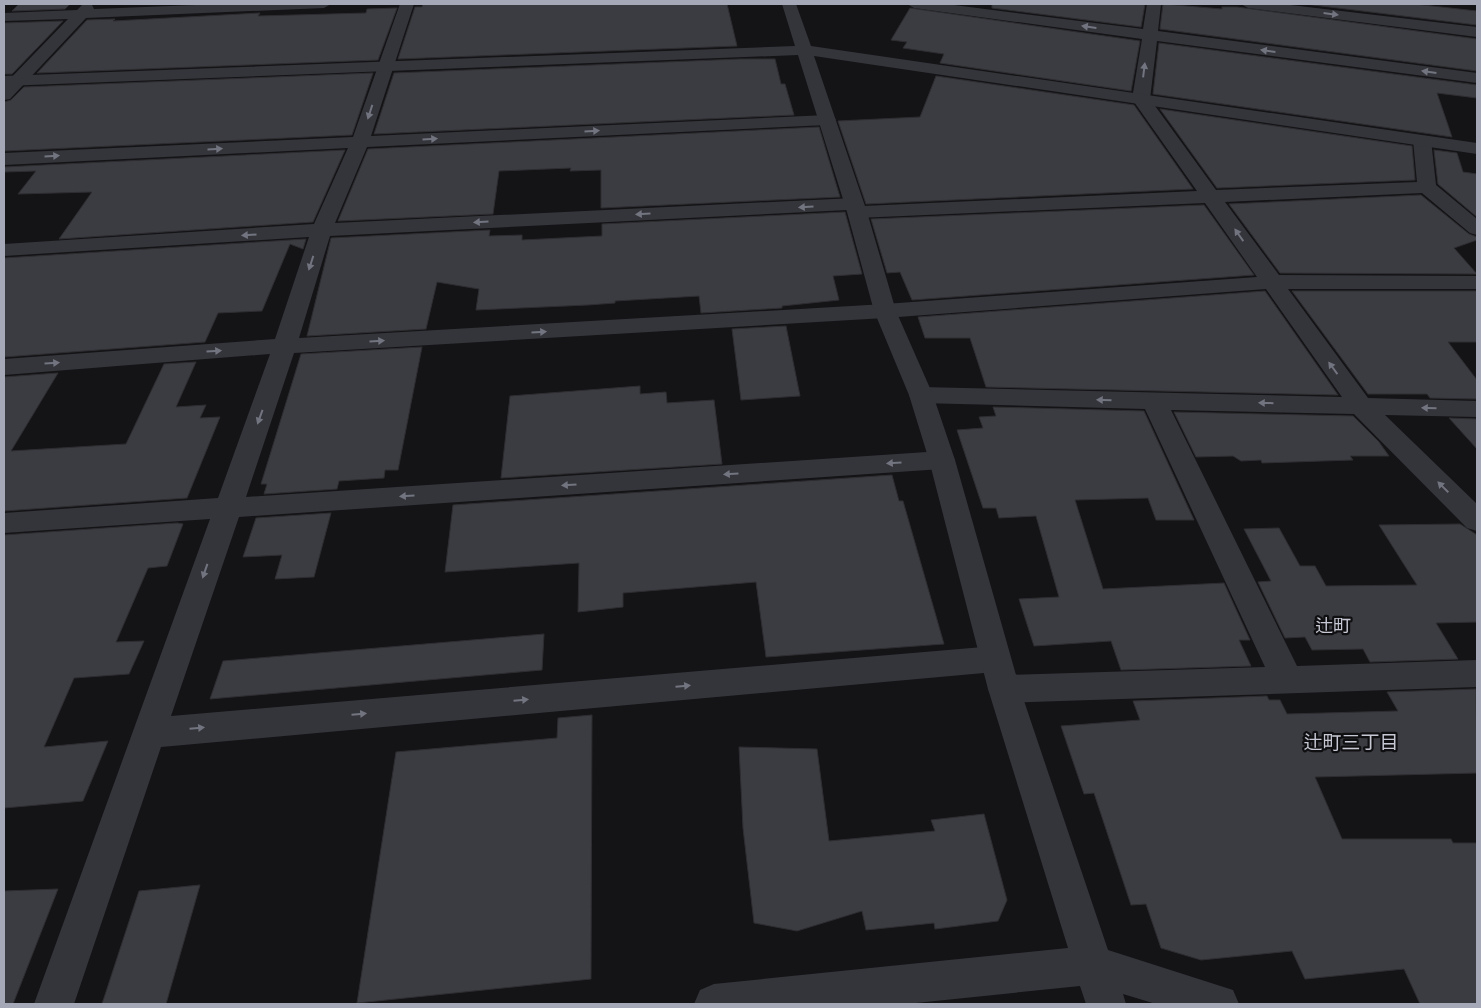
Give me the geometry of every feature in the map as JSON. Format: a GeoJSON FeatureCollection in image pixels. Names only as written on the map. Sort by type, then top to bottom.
{"type":"FeatureCollection","features":[{"type":"Feature","properties":{"kind":"street"},"geometry":{"type":"LineString","coordinates":[[4,17],[86,9],[324,4]]}},
{"type":"Feature","properties":{"kind":"street"},"geometry":{"type":"LineString","coordinates":[[54,1004],[285,346],[322,230],[360,142],[407,4]]}},
{"type":"Feature","properties":{"kind":"street"},"geometry":{"type":"LineString","coordinates":[[789,4],[856,208],[885,311],[921,395],[942,460],[1000,674],[1106,1004]]}},
{"type":"Feature","properties":{"kind":"street"},"geometry":{"type":"LineString","coordinates":[[914,4],[1477,78]]}},
{"type":"Feature","properties":{"kind":"street"},"geometry":{"type":"LineString","coordinates":[[1154,4],[1148,35],[1141,99],[1360,405],[1477,521]]}},
{"type":"Feature","properties":{"kind":"street"},"geometry":{"type":"LineString","coordinates":[[1248,4],[1477,32]]}},
{"type":"Feature","properties":{"kind":"street"},"geometry":{"type":"LineString","coordinates":[[4,95],[11,80],[86,9]]}},
{"type":"Feature","properties":{"kind":"street"},"geometry":{"type":"LineString","coordinates":[[11,80],[804,50],[1477,148]]}},
{"type":"Feature","properties":{"kind":"street"},"geometry":{"type":"LineString","coordinates":[[4,159],[827,120]]}},
{"type":"Feature","properties":{"kind":"street"},"geometry":{"type":"LineString","coordinates":[[1422,140],[1427,188]]}},
{"type":"Feature","properties":{"kind":"street"},"geometry":{"type":"LineString","coordinates":[[4,250],[322,230],[856,208],[1427,188],[1477,229]]}},
{"type":"Feature","properties":{"kind":"street"},"geometry":{"type":"LineString","coordinates":[[4,367],[285,346],[885,311],[1271,282],[1477,282]]}},
{"type":"Feature","properties":{"kind":"street"},"geometry":{"type":"LineString","coordinates":[[921,395],[1477,409]]}},
{"type":"Feature","properties":{"kind":"street"},"geometry":{"type":"LineString","coordinates":[[1154,401],[1287,679]]}},
{"type":"Feature","properties":{"kind":"street"},"geometry":{"type":"LineString","coordinates":[[4,523],[942,460]]}},
{"type":"Feature","properties":{"kind":"street"},"geometry":{"type":"LineString","coordinates":[[148,732],[1000,674],[1287,679],[1477,674]]}},
{"type":"Feature","properties":{"kind":"street"},"geometry":{"type":"LineString","coordinates":[[714,1004],[1094,966],[1218,1004]]}},
{"type":"Feature","properties":{"kind":"building"},"geometry":{"type":"Polygon","coordinates":[[[19,4],[70,4],[65,9],[12,11],[19,4]]]}},
{"type":"Feature","properties":{"kind":"building"},"geometry":{"type":"Polygon","coordinates":[[[423,4],[727,4],[737,46],[398,59],[415,7],[422,7],[423,4]]]}},
{"type":"Feature","properties":{"kind":"building"},"geometry":{"type":"Polygon","coordinates":[[[992,4],[1145,4],[1141,27],[992,8],[992,4]]]}},
{"type":"Feature","properties":{"kind":"building"},"geometry":{"type":"Polygon","coordinates":[[[1163,4],[1222,9],[1222,7],[1237,7],[1477,39],[1477,71],[1160,29],[1163,4]]]}},
{"type":"Feature","properties":{"kind":"building"},"geometry":{"type":"Polygon","coordinates":[[[1305,4],[1414,4],[1477,11],[1477,25],[1305,4]]]}},
{"type":"Feature","properties":{"kind":"building"},"geometry":{"type":"Polygon","coordinates":[[[397,8],[378,60],[37,73],[87,20],[115,19],[113,21],[260,13],[258,16],[366,13],[367,9],[397,8]]]}},
{"type":"Feature","properties":{"kind":"building"},"geometry":{"type":"Polygon","coordinates":[[[910,8],[1140,41],[1131,91],[940,63],[944,54],[903,48],[907,42],[891,40],[910,8]]]}},
{"type":"Feature","properties":{"kind":"building"},"geometry":{"type":"Polygon","coordinates":[[[63,21],[12,74],[4,74],[4,23],[63,21]]]}},
{"type":"Feature","properties":{"kind":"building"},"geometry":{"type":"Polygon","coordinates":[[[1159,43],[1477,85],[1477,98],[1437,93],[1452,137],[1153,94],[1159,43]]]}},
{"type":"Feature","properties":{"kind":"building"},"geometry":{"type":"Polygon","coordinates":[[[775,59],[781,84],[785,84],[794,115],[374,134],[394,73],[775,59]]]}},
{"type":"Feature","properties":{"kind":"building"},"geometry":{"type":"Polygon","coordinates":[[[373,73],[352,135],[4,151],[4,102],[11,100],[24,87],[373,73]]]}},
{"type":"Feature","properties":{"kind":"building"},"geometry":{"type":"Polygon","coordinates":[[[936,76],[1134,105],[1193,189],[866,204],[838,121],[920,117],[936,76]]]}},
{"type":"Feature","properties":{"kind":"building"},"geometry":{"type":"Polygon","coordinates":[[[1160,109],[1412,146],[1415,180],[1217,188],[1160,109]]]}},
{"type":"Feature","properties":{"kind":"building"},"geometry":{"type":"Polygon","coordinates":[[[819,127],[840,197],[601,208],[601,170],[570,171],[571,168],[499,171],[493,214],[338,221],[368,149],[819,127]]]}},
{"type":"Feature","properties":{"kind":"building"},"geometry":{"type":"Polygon","coordinates":[[[345,150],[313,222],[59,239],[92,192],[18,194],[36,171],[4,172],[4,167],[345,150]]]}},
{"type":"Feature","properties":{"kind":"building"},"geometry":{"type":"Polygon","coordinates":[[[1434,150],[1457,153],[1463,172],[1477,174],[1477,217],[1438,184],[1434,150]]]}},
{"type":"Feature","properties":{"kind":"building"},"geometry":{"type":"Polygon","coordinates":[[[1421,195],[1469,234],[1477,237],[1477,240],[1454,248],[1477,274],[1280,273],[1229,204],[1421,195]]]}},
{"type":"Feature","properties":{"kind":"building"},"geometry":{"type":"Polygon","coordinates":[[[1204,205],[1254,275],[912,300],[900,272],[887,273],[871,219],[1204,205]]]}},
{"type":"Feature","properties":{"kind":"building"},"geometry":{"type":"Polygon","coordinates":[[[845,212],[862,274],[833,276],[839,300],[782,306],[782,308],[701,313],[699,296],[615,301],[615,303],[588,305],[476,310],[479,289],[437,282],[426,329],[307,336],[331,238],[490,230],[489,236],[522,235],[522,240],[602,236],[602,224],[845,212]]]}},
{"type":"Feature","properties":{"kind":"building"},"geometry":{"type":"Polygon","coordinates":[[[306,239],[303,249],[290,244],[262,311],[218,313],[205,342],[4,357],[4,258],[306,239]]]}},
{"type":"Feature","properties":{"kind":"building"},"geometry":{"type":"Polygon","coordinates":[[[1265,291],[1338,395],[986,387],[970,338],[925,338],[918,317],[1265,291]]]}},
{"type":"Feature","properties":{"kind":"building"},"geometry":{"type":"Polygon","coordinates":[[[1292,291],[1477,291],[1477,342],[1448,342],[1477,380],[1477,399],[1430,398],[1427,394],[1368,394],[1292,291]]]}},
{"type":"Feature","properties":{"kind":"building"},"geometry":{"type":"Polygon","coordinates":[[[786,326],[800,396],[741,400],[732,329],[786,326]]]}},
{"type":"Feature","properties":{"kind":"building"},"geometry":{"type":"Polygon","coordinates":[[[422,347],[398,470],[385,470],[384,478],[339,481],[337,489],[264,494],[267,484],[261,484],[301,354],[422,347]]]}},
{"type":"Feature","properties":{"kind":"building"},"geometry":{"type":"Polygon","coordinates":[[[196,362],[176,407],[206,405],[200,418],[220,417],[187,498],[4,511],[4,377],[58,373],[11,451],[126,444],[164,364],[196,362]]]}},
{"type":"Feature","properties":{"kind":"building"},"geometry":{"type":"Polygon","coordinates":[[[640,386],[640,394],[666,392],[667,403],[714,400],[722,464],[501,478],[510,396],[640,386]]]}},
{"type":"Feature","properties":{"kind":"building"},"geometry":{"type":"Polygon","coordinates":[[[993,407],[1144,411],[1194,520],[1156,520],[1148,498],[1075,500],[1103,589],[1224,583],[1250,640],[1239,640],[1251,666],[1121,670],[1111,641],[1034,646],[1019,599],[1059,597],[1036,516],[999,518],[996,508],[983,508],[957,430],[983,428],[979,417],[996,416],[993,407]]]}},
{"type":"Feature","properties":{"kind":"building"},"geometry":{"type":"Polygon","coordinates":[[[1174,412],[1353,416],[1379,442],[1389,456],[1350,456],[1353,460],[1262,463],[1261,460],[1241,461],[1233,456],[1196,457],[1174,412]]]}},
{"type":"Feature","properties":{"kind":"building"},"geometry":{"type":"Polygon","coordinates":[[[1449,418],[1477,419],[1477,449],[1449,418]]]}},
{"type":"Feature","properties":{"kind":"building"},"geometry":{"type":"Polygon","coordinates":[[[892,475],[899,501],[903,501],[944,644],[766,657],[756,582],[623,593],[623,607],[578,612],[579,563],[445,572],[453,505],[892,475]]]}},
{"type":"Feature","properties":{"kind":"building"},"geometry":{"type":"Polygon","coordinates":[[[331,513],[314,577],[275,579],[282,555],[243,557],[256,518],[331,513]]]}},
{"type":"Feature","properties":{"kind":"building"},"geometry":{"type":"Polygon","coordinates":[[[183,524],[167,566],[148,568],[116,642],[144,641],[129,674],[74,678],[44,747],[108,741],[83,801],[4,808],[4,535],[183,524]]]}},
{"type":"Feature","properties":{"kind":"building"},"geometry":{"type":"Polygon","coordinates":[[[1460,524],[1477,535],[1477,622],[1436,623],[1458,659],[1370,662],[1363,649],[1312,650],[1305,637],[1285,638],[1258,582],[1271,581],[1244,529],[1279,528],[1300,566],[1315,566],[1326,586],[1417,585],[1379,525],[1460,524]]]}},
{"type":"Feature","properties":{"kind":"building"},"geometry":{"type":"Polygon","coordinates":[[[544,634],[542,670],[210,699],[223,661],[544,634]]]}},
{"type":"Feature","properties":{"kind":"building"},"geometry":{"type":"Polygon","coordinates":[[[1476,689],[1477,773],[1315,777],[1342,839],[1451,839],[1453,843],[1477,843],[1477,1004],[1420,1004],[1404,969],[1305,979],[1292,951],[1201,960],[1161,948],[1146,904],[1131,905],[1094,793],[1084,794],[1061,726],[1140,720],[1133,701],[1267,696],[1269,700],[1280,700],[1287,714],[1398,711],[1387,692],[1476,689]]]}},
{"type":"Feature","properties":{"kind":"building"},"geometry":{"type":"Polygon","coordinates":[[[592,715],[591,979],[357,1003],[396,752],[557,738],[558,718],[592,715]]]}},
{"type":"Feature","properties":{"kind":"building"},"geometry":{"type":"Polygon","coordinates":[[[739,747],[817,749],[829,841],[935,831],[931,820],[984,814],[1007,900],[998,921],[935,929],[934,923],[866,930],[862,911],[797,931],[754,923],[743,828],[739,747]]]}},
{"type":"Feature","properties":{"kind":"building"},"geometry":{"type":"Polygon","coordinates":[[[200,885],[166,1004],[102,1004],[139,891],[200,885]]]}},
{"type":"Feature","properties":{"kind":"building"},"geometry":{"type":"Polygon","coordinates":[[[58,889],[13,1004],[4,1004],[4,891],[58,889]]]}},
{"type":"Feature","properties":{"kind":"district","name":"辻町"},"geometry":{"type":"Point","coordinates":[1333,626]}},
{"type":"Feature","properties":{"kind":"district","name":"辻町三丁目"},"geometry":{"type":"Point","coordinates":[1351,742]}}]}
